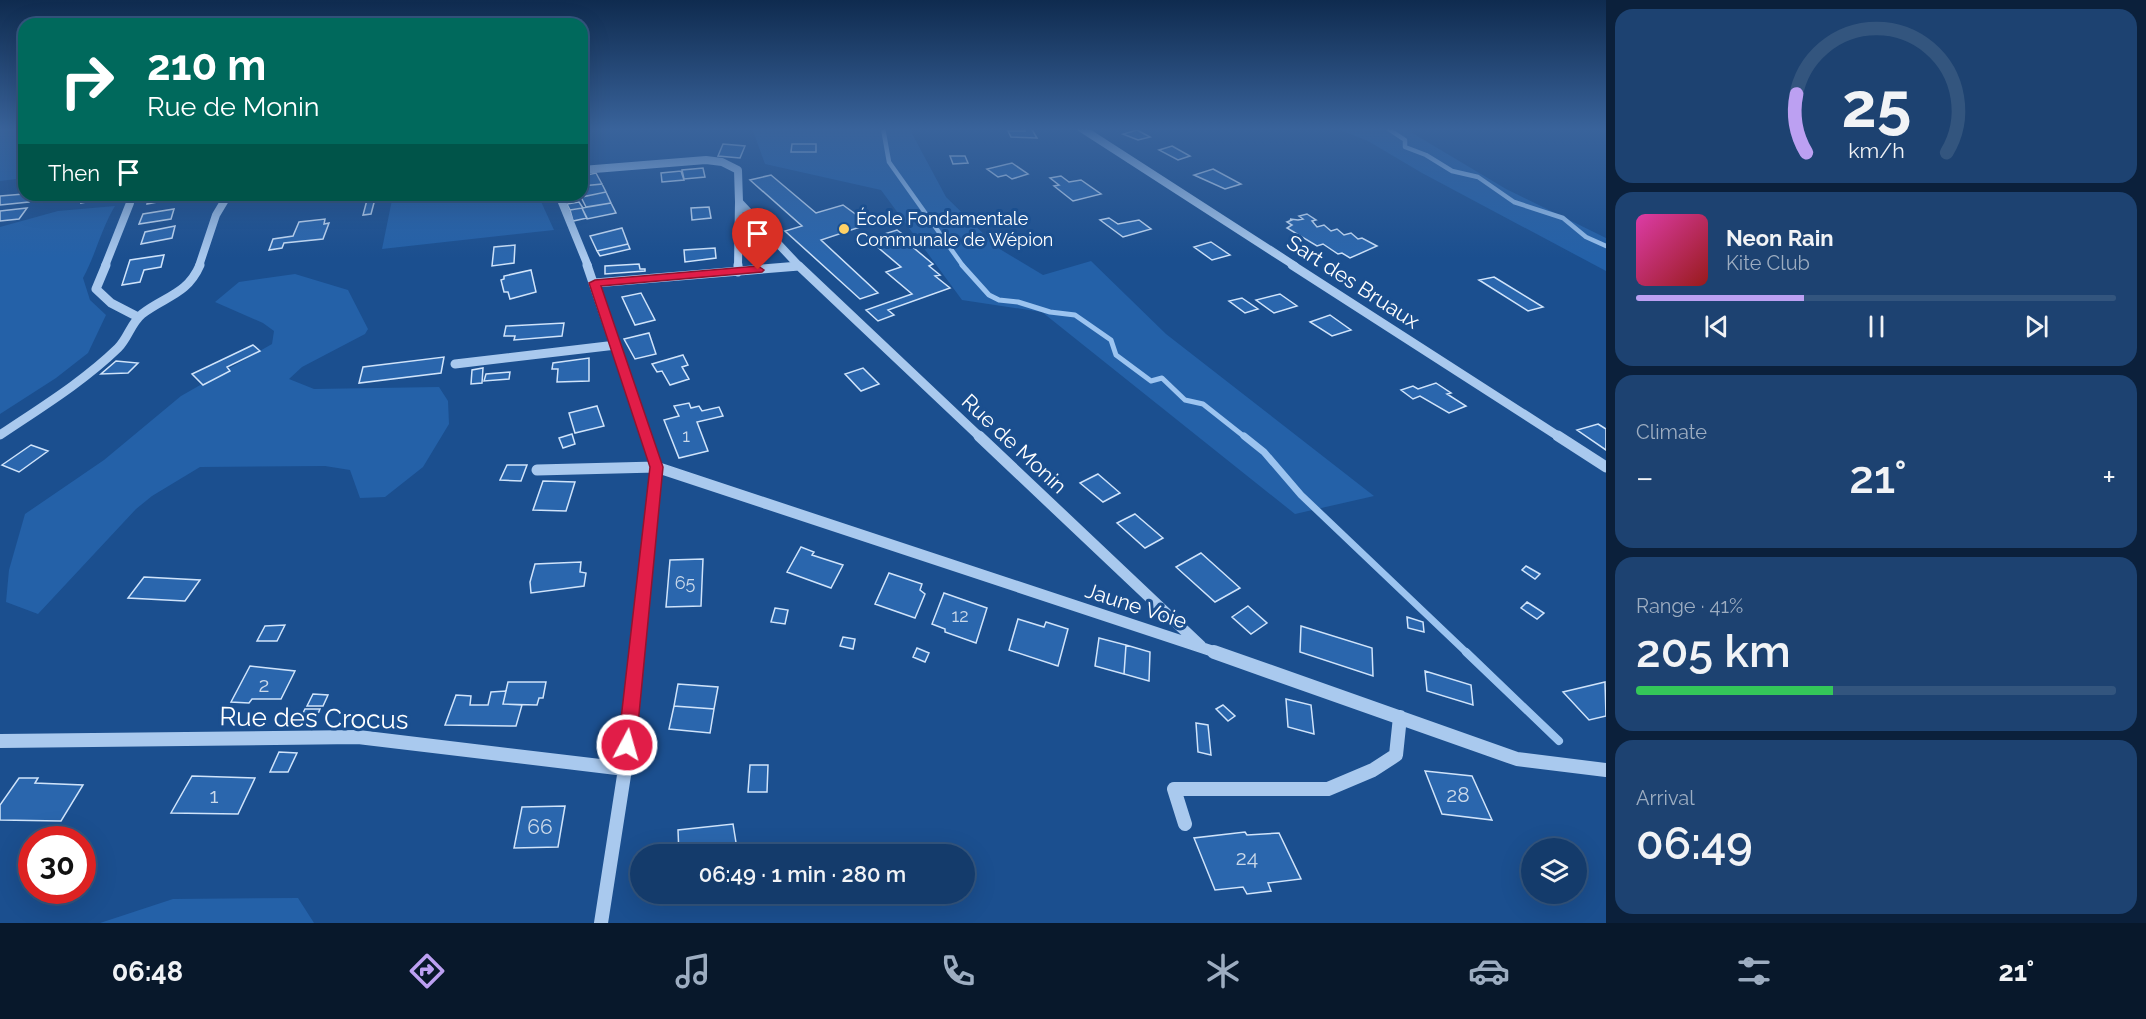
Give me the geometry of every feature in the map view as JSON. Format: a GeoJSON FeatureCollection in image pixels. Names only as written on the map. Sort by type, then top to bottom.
{"type":"FeatureCollection","features":[{"type":"Feature","properties":{"kind":"street"},"geometry":{"type":"LineString","coordinates":[[738,171],[738,272]]}},
{"type":"Feature","properties":{"kind":"street","name":"Sart des Bruaux"},"geometry":{"type":"LineString","coordinates":[[1148,171],[1606,467]]}},
{"type":"Feature","properties":{"kind":"street"},"geometry":{"type":"LineString","coordinates":[[129,201],[96,289],[111,303],[138,317]]}},
{"type":"Feature","properties":{"kind":"street"},"geometry":{"type":"LineString","coordinates":[[0,435],[73,384],[120,346],[138,317],[168,300],[192,280],[202,260],[212,220],[224,201]]}},
{"type":"Feature","properties":{"kind":"street"},"geometry":{"type":"LineString","coordinates":[[561,201],[595,283],[656,467],[625,769],[601,923]]}},
{"type":"Feature","properties":{"kind":"street","name":"Rue de Monin"},"geometry":{"type":"LineString","coordinates":[[739,202],[799,266],[1203,648]]}},
{"type":"Feature","properties":{"kind":"street"},"geometry":{"type":"LineString","coordinates":[[595,283],[799,266]]}},
{"type":"Feature","properties":{"kind":"street"},"geometry":{"type":"LineString","coordinates":[[455,364],[615,345]]}},
{"type":"Feature","properties":{"kind":"street"},"geometry":{"type":"LineString","coordinates":[[537,470],[570,467],[613,470],[656,467]]}},
{"type":"Feature","properties":{"kind":"street","name":"Jaune Voie"},"geometry":{"type":"LineString","coordinates":[[656,467],[1021,590],[1203,648],[1518,759],[1606,770]]}},
{"type":"Feature","properties":{"kind":"street"},"geometry":{"type":"LineString","coordinates":[[1185,824],[1174,789],[1328,789],[1373,771],[1396,755],[1400,717]]}},
{"type":"Feature","properties":{"kind":"street","name":"Rue des Crocus"},"geometry":{"type":"LineString","coordinates":[[0,741],[358,737],[625,769]]}},
{"type":"Feature","properties":{"kind":"shaded area"},"geometry":{"type":"Polygon","coordinates":[[[0,171],[18,171],[18,179],[0,181],[0,171]]]}},
{"type":"Feature","properties":{"kind":"shaded area"},"geometry":{"type":"Polygon","coordinates":[[[797,171],[932,171],[946,197],[998,248],[1043,275],[1091,261],[1166,334],[1374,496],[1295,514],[1042,312],[962,300],[881,190],[797,171]]]}},
{"type":"Feature","properties":{"kind":"shaded area"},"geometry":{"type":"Polygon","coordinates":[[[1419,171],[1476,171],[1506,189],[1606,238],[1606,271],[1419,171]]]}},
{"type":"Feature","properties":{"kind":"shaded area"},"geometry":{"type":"Polygon","coordinates":[[[392,201],[541,201],[554,230],[382,249],[392,201]]]}},
{"type":"Feature","properties":{"kind":"shaded area"},"geometry":{"type":"Polygon","coordinates":[[[115,206],[83,278],[90,300],[106,315],[88,353],[56,378],[0,414],[0,227],[58,211],[115,206]]]}},
{"type":"Feature","properties":{"kind":"shaded area"},"geometry":{"type":"Polygon","coordinates":[[[295,274],[348,290],[368,329],[365,334],[302,367],[289,379],[314,389],[439,387],[448,401],[449,424],[423,467],[385,497],[360,498],[350,470],[325,466],[200,467],[152,496],[136,509],[38,614],[6,602],[9,570],[25,514],[104,460],[181,396],[272,344],[274,331],[263,323],[215,302],[239,282],[295,274]]]}},
{"type":"Feature","properties":{"kind":"shaded area"},"geometry":{"type":"Polygon","coordinates":[[[298,898],[314,923],[100,923],[173,899],[298,898]]]}},
{"type":"Feature","properties":{"kind":"building"},"geometry":{"type":"Polygon","coordinates":[[[681,171],[684,180],[662,182],[661,173],[681,171]]]}},
{"type":"Feature","properties":{"kind":"building"},"geometry":{"type":"Polygon","coordinates":[[[682,171],[704,171],[705,177],[684,179],[682,171]]]}},
{"type":"Feature","properties":{"kind":"building"},"geometry":{"type":"Polygon","coordinates":[[[990,171],[1024,171],[1028,174],[1012,179],[1006,175],[998,177],[990,171]]]}},
{"type":"Feature","properties":{"kind":"building"},"geometry":{"type":"Polygon","coordinates":[[[1217,171],[1241,184],[1225,189],[1194,175],[1217,171]]]}},
{"type":"Feature","properties":{"kind":"building"},"geometry":{"type":"Polygon","coordinates":[[[596,173],[602,184],[588,185],[588,175],[596,173]]]}},
{"type":"Feature","properties":{"kind":"building"},"geometry":{"type":"Polygon","coordinates":[[[771,175],[816,213],[843,205],[869,224],[821,240],[878,293],[860,299],[785,231],[802,226],[750,180],[771,175]]]}},
{"type":"Feature","properties":{"kind":"building"},"geometry":{"type":"Polygon","coordinates":[[[1061,176],[1069,182],[1081,180],[1101,194],[1073,201],[1054,186],[1059,185],[1050,178],[1061,176]]]}},
{"type":"Feature","properties":{"kind":"building"},"geometry":{"type":"Polygon","coordinates":[[[602,184],[606,192],[588,196],[588,185],[602,184]]]}},
{"type":"Feature","properties":{"kind":"building"},"geometry":{"type":"Polygon","coordinates":[[[606,192],[611,203],[586,207],[583,201],[588,201],[588,196],[606,192]]]}},
{"type":"Feature","properties":{"kind":"building"},"geometry":{"type":"Polygon","coordinates":[[[18,194],[18,201],[30,201],[0,205],[0,196],[18,194]]]}},
{"type":"Feature","properties":{"kind":"building"},"geometry":{"type":"Polygon","coordinates":[[[147,201],[162,201],[147,204],[147,201]]]}},
{"type":"Feature","properties":{"kind":"building"},"geometry":{"type":"Polygon","coordinates":[[[367,201],[374,201],[371,214],[363,215],[367,201]]]}},
{"type":"Feature","properties":{"kind":"building"},"geometry":{"type":"Polygon","coordinates":[[[579,202],[583,208],[570,210],[567,204],[579,202]]]}},
{"type":"Feature","properties":{"kind":"building"},"geometry":{"type":"Polygon","coordinates":[[[611,203],[616,213],[587,219],[582,208],[611,203]]]}},
{"type":"Feature","properties":{"kind":"building"},"geometry":{"type":"Polygon","coordinates":[[[709,207],[711,218],[692,220],[691,208],[709,207]]]}},
{"type":"Feature","properties":{"kind":"building"},"geometry":{"type":"Polygon","coordinates":[[[27,208],[19,219],[0,221],[0,211],[27,208]]]}},
{"type":"Feature","properties":{"kind":"building"},"geometry":{"type":"Polygon","coordinates":[[[582,208],[587,218],[573,221],[570,210],[582,208]]]}},
{"type":"Feature","properties":{"kind":"building"},"geometry":{"type":"Polygon","coordinates":[[[174,209],[171,219],[139,224],[143,214],[174,209]]]}},
{"type":"Feature","properties":{"kind":"building"},"geometry":{"type":"Polygon","coordinates":[[[1307,214],[1316,220],[1312,221],[1317,227],[1324,225],[1331,231],[1337,229],[1344,235],[1351,233],[1358,239],[1362,238],[1377,246],[1350,258],[1342,253],[1338,254],[1323,244],[1317,246],[1287,228],[1292,225],[1287,222],[1292,220],[1290,219],[1303,219],[1299,216],[1307,214]]]}},
{"type":"Feature","properties":{"kind":"building"},"geometry":{"type":"Polygon","coordinates":[[[1109,218],[1118,224],[1139,220],[1151,229],[1123,237],[1100,220],[1109,218]]]}},
{"type":"Feature","properties":{"kind":"building"},"geometry":{"type":"Polygon","coordinates":[[[325,219],[324,224],[329,223],[323,239],[284,243],[282,248],[269,250],[273,239],[293,236],[299,222],[325,219]]]}},
{"type":"Feature","properties":{"kind":"building"},"geometry":{"type":"Polygon","coordinates":[[[175,226],[172,238],[141,244],[145,232],[175,226]]]}},
{"type":"Feature","properties":{"kind":"building"},"geometry":{"type":"Polygon","coordinates":[[[622,228],[628,244],[597,251],[590,236],[622,228]]]}},
{"type":"Feature","properties":{"kind":"building"},"geometry":{"type":"Polygon","coordinates":[[[897,230],[908,238],[903,239],[933,264],[929,266],[940,275],[935,276],[950,288],[888,310],[894,315],[878,321],[866,310],[912,294],[886,272],[901,267],[868,239],[897,230]]]}},
{"type":"Feature","properties":{"kind":"building"},"geometry":{"type":"Polygon","coordinates":[[[1211,242],[1230,255],[1212,260],[1194,247],[1211,242]]]}},
{"type":"Feature","properties":{"kind":"building"},"geometry":{"type":"Polygon","coordinates":[[[628,244],[630,249],[600,256],[597,251],[628,244]]]}},
{"type":"Feature","properties":{"kind":"building"},"geometry":{"type":"Polygon","coordinates":[[[515,245],[514,263],[492,266],[494,247],[515,245]]]}},
{"type":"Feature","properties":{"kind":"building"},"geometry":{"type":"Polygon","coordinates":[[[715,248],[716,258],[685,262],[684,250],[715,248]]]}},
{"type":"Feature","properties":{"kind":"building"},"geometry":{"type":"Polygon","coordinates":[[[164,255],[161,267],[144,270],[140,282],[122,285],[130,260],[164,255]]]}},
{"type":"Feature","properties":{"kind":"building"},"geometry":{"type":"Polygon","coordinates":[[[639,264],[640,269],[645,269],[645,271],[605,274],[605,266],[639,264]]]}},
{"type":"Feature","properties":{"kind":"building"},"geometry":{"type":"Polygon","coordinates":[[[531,270],[536,292],[510,299],[508,292],[504,292],[501,280],[504,276],[531,270]]]}},
{"type":"Feature","properties":{"kind":"building"},"geometry":{"type":"Polygon","coordinates":[[[1494,277],[1543,307],[1528,311],[1479,280],[1494,277]]]}},
{"type":"Feature","properties":{"kind":"building"},"geometry":{"type":"Polygon","coordinates":[[[641,293],[655,320],[635,325],[622,297],[641,293]]]}},
{"type":"Feature","properties":{"kind":"building"},"geometry":{"type":"Polygon","coordinates":[[[1280,294],[1297,306],[1274,313],[1256,300],[1280,294]]]}},
{"type":"Feature","properties":{"kind":"building"},"geometry":{"type":"Polygon","coordinates":[[[1242,298],[1258,309],[1245,313],[1229,301],[1242,298]]]}},
{"type":"Feature","properties":{"kind":"building"},"geometry":{"type":"Polygon","coordinates":[[[1330,315],[1351,330],[1332,336],[1310,322],[1330,315]]]}},
{"type":"Feature","properties":{"kind":"building"},"geometry":{"type":"Polygon","coordinates":[[[564,323],[562,336],[514,340],[515,336],[504,336],[506,326],[564,323]]]}},
{"type":"Feature","properties":{"kind":"building"},"geometry":{"type":"Polygon","coordinates":[[[649,333],[656,354],[635,359],[624,339],[649,333]]]}},
{"type":"Feature","properties":{"kind":"building"},"geometry":{"type":"Polygon","coordinates":[[[253,345],[260,351],[227,367],[230,371],[203,385],[192,374],[253,345]]]}},
{"type":"Feature","properties":{"kind":"building"},"geometry":{"type":"Polygon","coordinates":[[[683,355],[688,365],[682,367],[689,379],[670,385],[662,371],[657,372],[652,364],[683,355]]]}},
{"type":"Feature","properties":{"kind":"building"},"geometry":{"type":"Polygon","coordinates":[[[444,357],[441,373],[359,383],[363,367],[444,357]]]}},
{"type":"Feature","properties":{"kind":"building"},"geometry":{"type":"Polygon","coordinates":[[[589,358],[589,381],[557,382],[558,369],[552,369],[553,363],[589,358]]]}},
{"type":"Feature","properties":{"kind":"building"},"geometry":{"type":"Polygon","coordinates":[[[116,361],[138,363],[128,373],[101,374],[116,361]]]}},
{"type":"Feature","properties":{"kind":"building"},"geometry":{"type":"Polygon","coordinates":[[[483,368],[482,383],[471,384],[472,370],[483,368]]]}},
{"type":"Feature","properties":{"kind":"building"},"geometry":{"type":"Polygon","coordinates":[[[863,368],[879,384],[861,391],[845,374],[863,368]]]}},
{"type":"Feature","properties":{"kind":"building"},"geometry":{"type":"Polygon","coordinates":[[[510,372],[509,379],[484,381],[486,374],[510,372]]]}},
{"type":"Feature","properties":{"kind":"building"},"geometry":{"type":"Polygon","coordinates":[[[1436,383],[1451,393],[1447,394],[1466,406],[1449,413],[1420,396],[1413,399],[1401,390],[1413,386],[1418,389],[1436,383]]]}},
{"type":"Feature","properties":{"kind":"building"},"geometry":{"type":"Polygon","coordinates":[[[689,403],[691,408],[699,406],[702,411],[719,407],[723,416],[697,422],[708,451],[679,458],[664,420],[679,416],[674,406],[689,403]]]}},
{"type":"Feature","properties":{"kind":"building"},"geometry":{"type":"Polygon","coordinates":[[[597,406],[604,426],[575,433],[569,413],[597,406]]]}},
{"type":"Feature","properties":{"kind":"building"},"geometry":{"type":"Polygon","coordinates":[[[1598,424],[1606,429],[1606,450],[1577,430],[1598,424]]]}},
{"type":"Feature","properties":{"kind":"building"},"geometry":{"type":"Polygon","coordinates":[[[572,434],[575,444],[563,448],[559,438],[572,434]]]}},
{"type":"Feature","properties":{"kind":"building"},"geometry":{"type":"Polygon","coordinates":[[[31,445],[48,451],[19,472],[2,465],[31,445]]]}},
{"type":"Feature","properties":{"kind":"building"},"geometry":{"type":"Polygon","coordinates":[[[507,465],[527,465],[521,481],[500,480],[507,465]]]}},
{"type":"Feature","properties":{"kind":"building"},"geometry":{"type":"Polygon","coordinates":[[[1098,474],[1120,493],[1103,502],[1080,483],[1098,474]]]}},
{"type":"Feature","properties":{"kind":"building"},"geometry":{"type":"Polygon","coordinates":[[[543,481],[575,482],[566,511],[533,510],[543,481]]]}},
{"type":"Feature","properties":{"kind":"building"},"geometry":{"type":"Polygon","coordinates":[[[1135,514],[1163,538],[1145,548],[1117,523],[1135,514]]]}},
{"type":"Feature","properties":{"kind":"building"},"geometry":{"type":"Polygon","coordinates":[[[801,547],[814,552],[812,555],[843,565],[831,588],[787,572],[801,547]]]}},
{"type":"Feature","properties":{"kind":"building"},"geometry":{"type":"Polygon","coordinates":[[[1201,553],[1240,588],[1215,602],[1176,567],[1201,553]]]}},
{"type":"Feature","properties":{"kind":"building"},"geometry":{"type":"Polygon","coordinates":[[[703,559],[701,606],[666,607],[670,560],[703,559]]]}},
{"type":"Feature","properties":{"kind":"building"},"geometry":{"type":"Polygon","coordinates":[[[581,562],[580,572],[586,573],[584,586],[531,593],[530,582],[535,564],[581,562]]]}},
{"type":"Feature","properties":{"kind":"building"},"geometry":{"type":"Polygon","coordinates":[[[1526,566],[1540,574],[1535,579],[1522,570],[1526,566]]]}},
{"type":"Feature","properties":{"kind":"building"},"geometry":{"type":"Polygon","coordinates":[[[889,573],[922,584],[920,590],[925,594],[915,618],[875,604],[889,573]]]}},
{"type":"Feature","properties":{"kind":"building"},"geometry":{"type":"Polygon","coordinates":[[[144,577],[200,580],[185,601],[128,598],[144,577]]]}},
{"type":"Feature","properties":{"kind":"building"},"geometry":{"type":"Polygon","coordinates":[[[944,593],[987,608],[976,643],[945,632],[945,629],[932,624],[944,593]]]}},
{"type":"Feature","properties":{"kind":"building"},"geometry":{"type":"Polygon","coordinates":[[[1527,602],[1544,613],[1537,619],[1521,608],[1527,602]]]}},
{"type":"Feature","properties":{"kind":"building"},"geometry":{"type":"Polygon","coordinates":[[[1248,606],[1267,623],[1251,634],[1232,617],[1248,606]]]}},
{"type":"Feature","properties":{"kind":"building"},"geometry":{"type":"Polygon","coordinates":[[[775,608],[788,610],[785,624],[771,622],[775,608]]]}},
{"type":"Feature","properties":{"kind":"building"},"geometry":{"type":"Polygon","coordinates":[[[1407,617],[1423,622],[1424,632],[1408,628],[1407,617]]]}},
{"type":"Feature","properties":{"kind":"building"},"geometry":{"type":"Polygon","coordinates":[[[1018,619],[1044,627],[1046,622],[1068,629],[1058,666],[1009,650],[1018,619]]]}},
{"type":"Feature","properties":{"kind":"building"},"geometry":{"type":"Polygon","coordinates":[[[285,625],[277,641],[257,641],[265,626],[285,625]]]}},
{"type":"Feature","properties":{"kind":"building"},"geometry":{"type":"Polygon","coordinates":[[[1301,626],[1372,648],[1373,676],[1300,652],[1301,626]]]}},
{"type":"Feature","properties":{"kind":"building"},"geometry":{"type":"Polygon","coordinates":[[[843,637],[855,639],[853,649],[840,646],[843,637]]]}},
{"type":"Feature","properties":{"kind":"building"},"geometry":{"type":"Polygon","coordinates":[[[1099,638],[1126,645],[1124,674],[1095,666],[1099,638]]]}},
{"type":"Feature","properties":{"kind":"building"},"geometry":{"type":"Polygon","coordinates":[[[1126,645],[1150,652],[1149,681],[1124,674],[1126,645]]]}},
{"type":"Feature","properties":{"kind":"building"},"geometry":{"type":"Polygon","coordinates":[[[917,648],[929,653],[925,662],[913,657],[917,648]]]}},
{"type":"Feature","properties":{"kind":"building"},"geometry":{"type":"Polygon","coordinates":[[[250,666],[295,671],[281,699],[252,699],[249,703],[231,702],[250,666]]]}},
{"type":"Feature","properties":{"kind":"building"},"geometry":{"type":"Polygon","coordinates":[[[1425,671],[1471,685],[1473,705],[1427,691],[1425,671]]]}},
{"type":"Feature","properties":{"kind":"building"},"geometry":{"type":"Polygon","coordinates":[[[508,682],[546,682],[543,698],[539,698],[537,705],[503,704],[508,682]]]}},
{"type":"Feature","properties":{"kind":"building"},"geometry":{"type":"Polygon","coordinates":[[[1605,682],[1606,716],[1589,720],[1563,692],[1605,682]]]}},
{"type":"Feature","properties":{"kind":"building"},"geometry":{"type":"Polygon","coordinates":[[[678,684],[718,687],[714,709],[674,706],[678,684]]]}},
{"type":"Feature","properties":{"kind":"building"},"geometry":{"type":"Polygon","coordinates":[[[506,691],[503,704],[522,705],[516,726],[445,725],[456,695],[471,696],[470,705],[488,705],[491,692],[506,691]]]}},
{"type":"Feature","properties":{"kind":"building"},"geometry":{"type":"Polygon","coordinates":[[[313,694],[328,695],[323,706],[307,706],[313,694]]]}},
{"type":"Feature","properties":{"kind":"building"},"geometry":{"type":"Polygon","coordinates":[[[1286,699],[1311,705],[1314,734],[1288,727],[1286,699]]]}},
{"type":"Feature","properties":{"kind":"building"},"geometry":{"type":"Polygon","coordinates":[[[1223,705],[1235,716],[1228,721],[1216,709],[1223,705]]]}},
{"type":"Feature","properties":{"kind":"building"},"geometry":{"type":"Polygon","coordinates":[[[674,706],[714,709],[710,733],[669,729],[674,706]]]}},
{"type":"Feature","properties":{"kind":"building"},"geometry":{"type":"Polygon","coordinates":[[[305,709],[320,709],[315,721],[299,721],[305,709]]]}},
{"type":"Feature","properties":{"kind":"building"},"geometry":{"type":"Polygon","coordinates":[[[1196,723],[1208,725],[1211,755],[1198,752],[1196,723]]]}},
{"type":"Feature","properties":{"kind":"building"},"geometry":{"type":"Polygon","coordinates":[[[279,752],[297,753],[288,772],[270,772],[279,752]]]}},
{"type":"Feature","properties":{"kind":"building"},"geometry":{"type":"Polygon","coordinates":[[[750,765],[768,765],[767,792],[748,792],[750,765]]]}},
{"type":"Feature","properties":{"kind":"building"},"geometry":{"type":"Polygon","coordinates":[[[1425,771],[1472,776],[1492,820],[1442,814],[1425,771]]]}},
{"type":"Feature","properties":{"kind":"building"},"geometry":{"type":"Polygon","coordinates":[[[192,776],[255,778],[238,814],[171,813],[192,776]]]}},
{"type":"Feature","properties":{"kind":"building"},"geometry":{"type":"Polygon","coordinates":[[[19,778],[38,778],[35,783],[83,785],[61,821],[0,820],[0,805],[19,778]]]}},
{"type":"Feature","properties":{"kind":"building"},"geometry":{"type":"Polygon","coordinates":[[[565,806],[558,847],[514,848],[522,807],[565,806]]]}},
{"type":"Feature","properties":{"kind":"building"},"geometry":{"type":"Polygon","coordinates":[[[733,824],[736,844],[679,844],[678,830],[733,824]]]}},
{"type":"Feature","properties":{"kind":"building"},"geometry":{"type":"Polygon","coordinates":[[[1245,832],[1247,835],[1279,833],[1301,879],[1268,883],[1271,891],[1247,894],[1243,887],[1215,890],[1194,838],[1245,832]]]}},
{"type":"Feature","properties":{"kind":"waterway"},"geometry":{"type":"LineString","coordinates":[[895,171],[963,266]]}},
{"type":"Feature","properties":{"kind":"waterway"},"geometry":{"type":"LineString","coordinates":[[1452,171],[1478,177],[1514,202],[1563,218],[1586,237],[1606,246]]}},
{"type":"Feature","properties":{"kind":"waterway"},"geometry":{"type":"LineString","coordinates":[[962,265],[989,295],[999,300],[1018,302],[1050,312],[1075,315],[1111,340],[1116,355],[1151,381],[1162,378],[1185,400],[1203,404],[1246,438]]}},
{"type":"Feature","properties":{"kind":"waterway"},"geometry":{"type":"LineString","coordinates":[[1244,436],[1264,452],[1301,495],[1467,653]]}},
{"type":"Feature","properties":{"kind":"waterway"},"geometry":{"type":"LineString","coordinates":[[1466,652],[1559,741]]}},
{"type":"Feature","properties":{"kind":"place","name":"École Fondamentale Communale de Wépion"},"geometry":{"type":"Point","coordinates":[844,229]}},
{"type":"Feature","properties":{"kind":"route"},"geometry":{"type":"LineString","coordinates":[[627,745],[656,467],[595,283],[758,270]]}}]}
